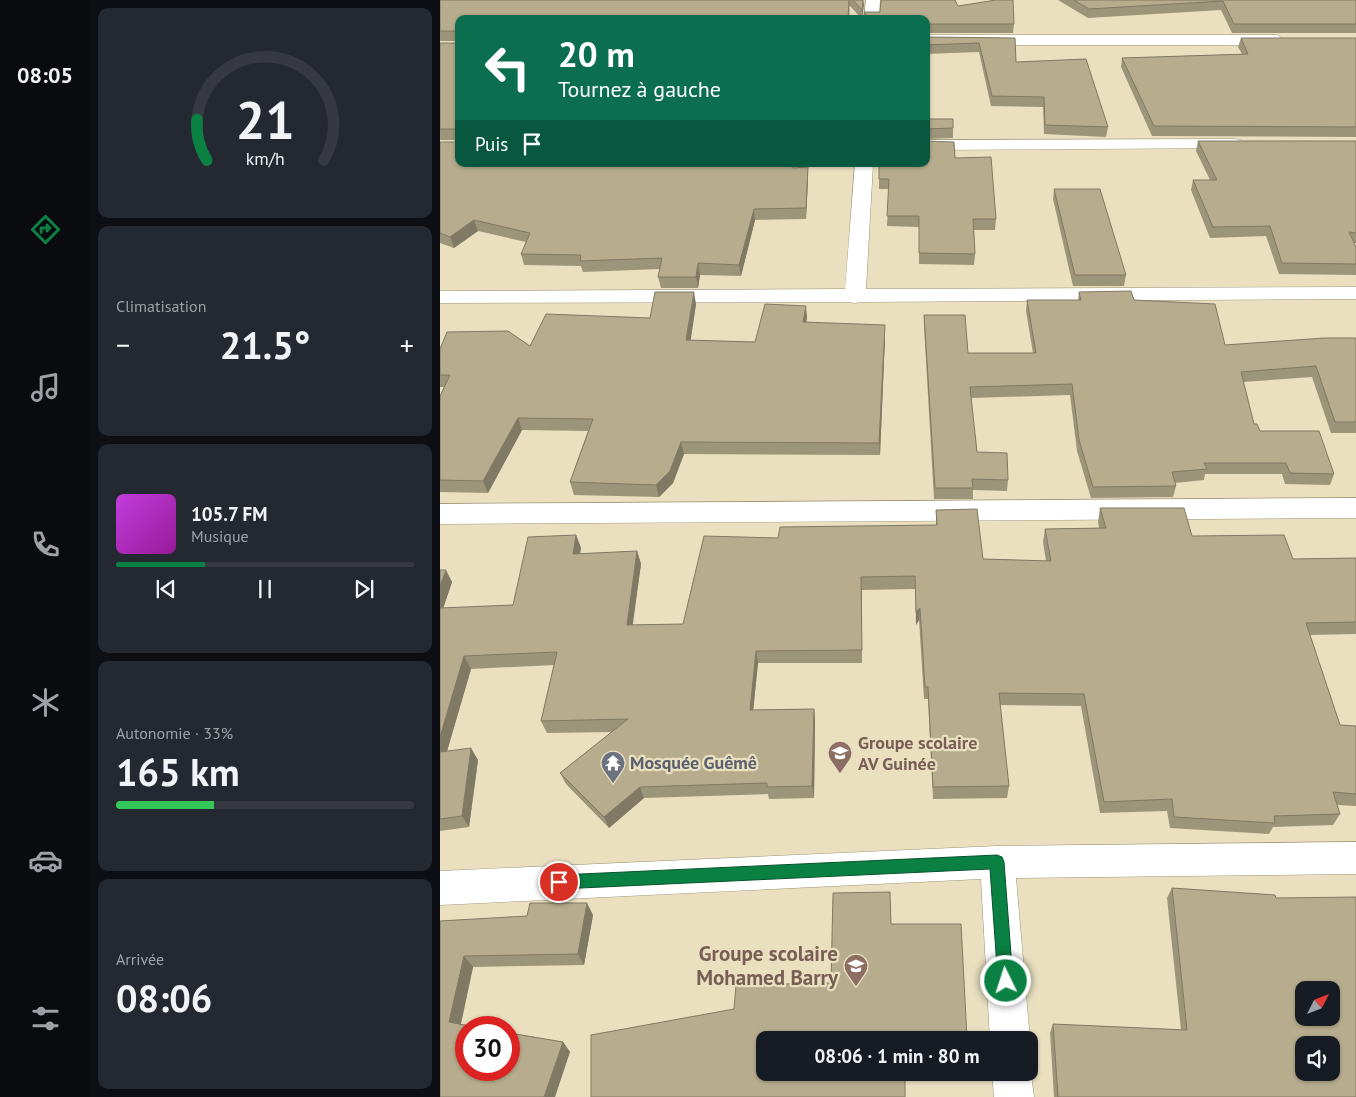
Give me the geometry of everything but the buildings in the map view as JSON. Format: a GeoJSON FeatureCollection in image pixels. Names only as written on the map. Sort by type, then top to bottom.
{"type":"FeatureCollection","features":[{"type":"Feature","properties":{"kind":"street"},"geometry":{"type":"LineString","coordinates":[[871,15],[873,0]]}},
{"type":"Feature","properties":{"kind":"street"},"geometry":{"type":"LineString","coordinates":[[930,40],[1296,40]]}},
{"type":"Feature","properties":{"kind":"street"},"geometry":{"type":"LineString","coordinates":[[930,145],[1256,144]]}},
{"type":"Feature","properties":{"kind":"street"},"geometry":{"type":"LineString","coordinates":[[854,297],[864,167]]}},
{"type":"Feature","properties":{"kind":"street"},"geometry":{"type":"LineString","coordinates":[[440,297],[1356,294]]}},
{"type":"Feature","properties":{"kind":"street"},"geometry":{"type":"LineString","coordinates":[[440,514],[1356,508]]}},
{"type":"Feature","properties":{"kind":"street"},"geometry":{"type":"LineString","coordinates":[[440,888],[997,862],[1356,858]]}},
{"type":"Feature","properties":{"kind":"street"},"geometry":{"type":"LineString","coordinates":[[997,862],[1009,1031]]}},
{"type":"Feature","properties":{"kind":"street"},"geometry":{"type":"LineString","coordinates":[[1013,1081],[1014,1097]]}},
{"type":"Feature","properties":{"kind":"place","name":"Groupe scolaire AV Guinée"},"geometry":{"type":"Point","coordinates":[840,774]}},
{"type":"Feature","properties":{"kind":"place","name":"Mosquée Guêmê"},"geometry":{"type":"Point","coordinates":[613,784]}},
{"type":"Feature","properties":{"kind":"place","name":"Groupe scolaire Mohamed Barry"},"geometry":{"type":"Point","coordinates":[856,987]}},
{"type":"Feature","properties":{"kind":"route"},"geometry":{"type":"LineString","coordinates":[[559,882],[997,862],[1006,981]]}}]}
